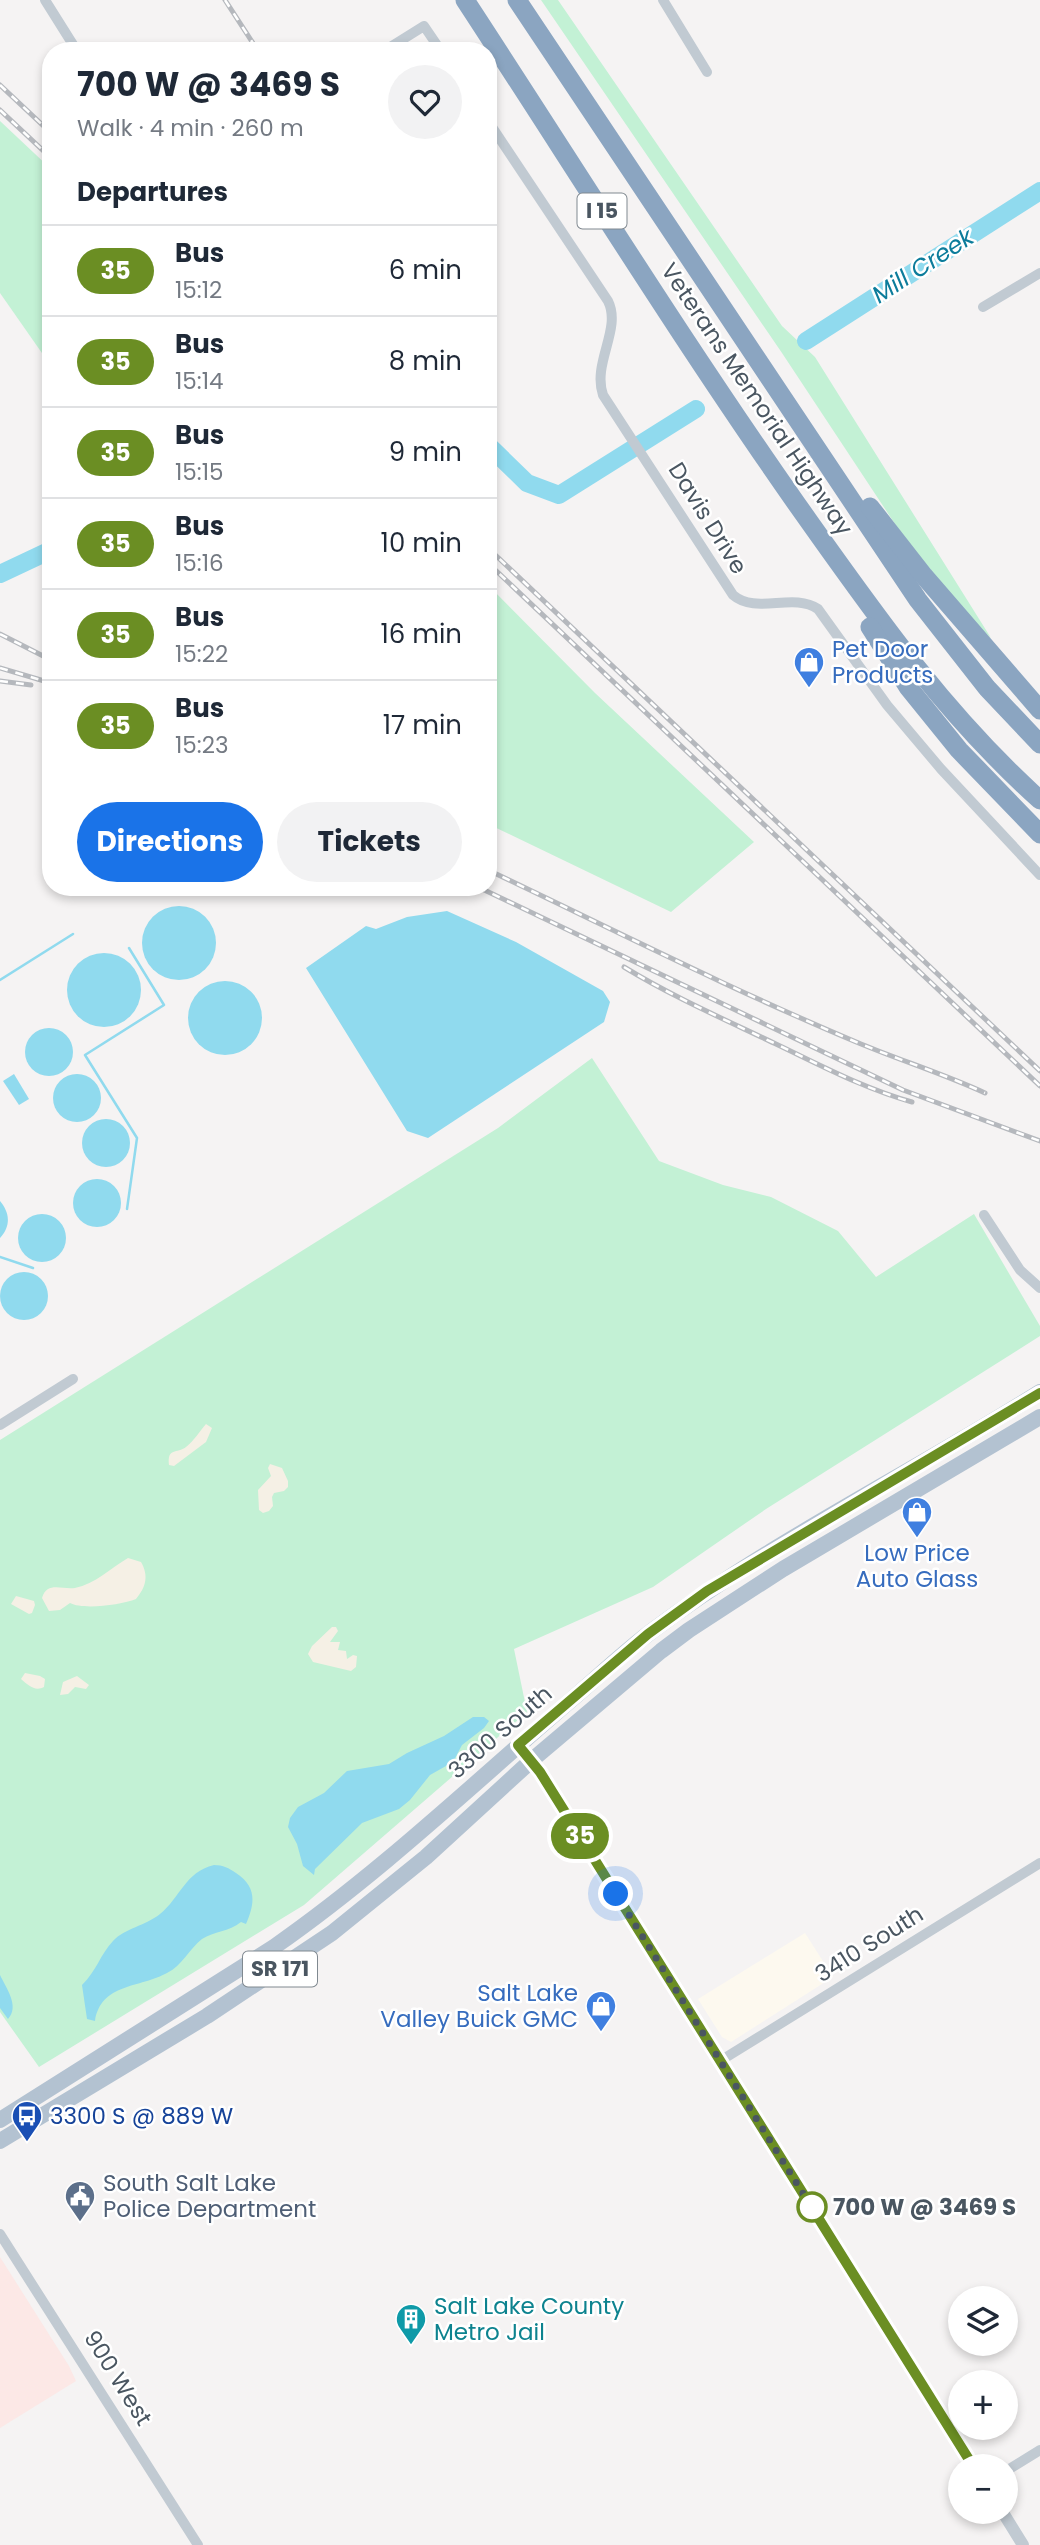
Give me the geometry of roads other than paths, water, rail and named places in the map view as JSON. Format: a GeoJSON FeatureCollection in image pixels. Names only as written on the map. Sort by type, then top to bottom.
{"type":"FeatureCollection","features":[{"type":"Feature","properties":{"kind":"highway","name":"Veterans Memorial Highway"},"geometry":{"type":"LineString","coordinates":[[465,0],[492,42]]}},
{"type":"Feature","properties":{"kind":"highway","name":"Veterans Memorial Highway"},"geometry":{"type":"LineString","coordinates":[[517,0],[918,600],[987,688],[1040,744]]}},
{"type":"Feature","properties":{"kind":"highway","name":"Veterans Memorial Highway"},"geometry":{"type":"LineString","coordinates":[[497,49],[740,422],[880,621],[952,713],[1040,800]]}},
{"type":"Feature","properties":{"kind":"highway"},"geometry":{"type":"LineString","coordinates":[[780,391],[924,576],[1040,710]]}},
{"type":"Feature","properties":{"kind":"highway"},"geometry":{"type":"LineString","coordinates":[[740,422],[908,687],[959,750],[1040,834]]}},
{"type":"Feature","properties":{"kind":"main road","name":"3300 South"},"geometry":{"type":"LineString","coordinates":[[0,2120],[274,1947],[316,1917],[412,1841],[518,1745],[648,1634],[707,1591],[1040,1392]]}},
{"type":"Feature","properties":{"kind":"main road","name":"3300 South"},"geometry":{"type":"LineString","coordinates":[[0,2141],[309,1951],[426,1857],[532,1760],[689,1630],[783,1569],[1040,1417]]}},
{"type":"Feature","properties":{"kind":"street"},"geometry":{"type":"LineString","coordinates":[[45,0],[71,42]]}},
{"type":"Feature","properties":{"kind":"street"},"geometry":{"type":"LineString","coordinates":[[663,0],[707,72]]}},
{"type":"Feature","properties":{"kind":"street"},"geometry":{"type":"LineString","coordinates":[[398,42],[424,26],[434,42]]}},
{"type":"Feature","properties":{"kind":"street","name":"Davis Drive"},"geometry":{"type":"LineString","coordinates":[[497,135],[612,308],[613,315],[600,370],[603,395],[733,596],[746,603],[800,603],[818,609],[887,705],[1040,875]]}},
{"type":"Feature","properties":{"kind":"street"},"geometry":{"type":"LineString","coordinates":[[983,307],[1040,274]]}},
{"type":"Feature","properties":{"kind":"street"},"geometry":{"type":"LineString","coordinates":[[984,1215],[1020,1270],[1040,1288]]}},
{"type":"Feature","properties":{"kind":"street"},"geometry":{"type":"LineString","coordinates":[[0,1425],[73,1379]]}},
{"type":"Feature","properties":{"kind":"street"},"geometry":{"type":"LineString","coordinates":[[518,1745],[532,1760],[966,2454]]}},
{"type":"Feature","properties":{"kind":"street","name":"3410 South"},"geometry":{"type":"LineString","coordinates":[[720,2061],[1040,1863]]}},
{"type":"Feature","properties":{"kind":"street","name":"900 West"},"geometry":{"type":"LineString","coordinates":[[0,2234],[198,2545]]}},
{"type":"Feature","properties":{"kind":"street"},"geometry":{"type":"LineString","coordinates":[[1018,2463],[1040,2450]]}},
{"type":"Feature","properties":{"kind":"street"},"geometry":{"type":"LineString","coordinates":[[1010,2524],[1023,2545]]}},
{"type":"Feature","properties":{"kind":"water"},"geometry":{"type":"Polygon","coordinates":[[[179,906],[200,912],[210,922],[216,943],[210,964],[200,974],[179,980],[158,974],[148,964],[142,943],[148,922],[158,912],[179,906]]]}},
{"type":"Feature","properties":{"kind":"water"},"geometry":{"type":"Polygon","coordinates":[[[447,911],[516,942],[603,991],[610,1002],[604,1022],[428,1138],[407,1131],[306,968],[366,926],[376,929],[407,917],[447,911]]]}},
{"type":"Feature","properties":{"kind":"water"},"geometry":{"type":"Polygon","coordinates":[[[104,953],[125,959],[135,969],[141,990],[135,1011],[125,1021],[104,1027],[83,1021],[73,1011],[67,990],[73,969],[83,959],[104,953]]]}},
{"type":"Feature","properties":{"kind":"water"},"geometry":{"type":"Polygon","coordinates":[[[225,981],[246,987],[256,997],[262,1018],[256,1039],[246,1049],[225,1055],[204,1049],[194,1039],[188,1018],[194,997],[204,987],[225,981]]]}},
{"type":"Feature","properties":{"kind":"water"},"geometry":{"type":"Polygon","coordinates":[[[49,1028],[66,1035],[73,1052],[66,1069],[49,1076],[32,1069],[25,1052],[32,1035],[49,1028]]]}},
{"type":"Feature","properties":{"kind":"water"},"geometry":{"type":"Polygon","coordinates":[[[14,1074],[29,1099],[19,1105],[3,1081],[14,1074]]]}},
{"type":"Feature","properties":{"kind":"water"},"geometry":{"type":"Polygon","coordinates":[[[77,1074],[94,1081],[101,1098],[94,1115],[77,1122],[60,1115],[53,1098],[60,1081],[77,1074]]]}},
{"type":"Feature","properties":{"kind":"water"},"geometry":{"type":"Polygon","coordinates":[[[106,1119],[123,1126],[130,1143],[123,1160],[106,1167],[89,1160],[82,1143],[89,1126],[106,1119]]]}},
{"type":"Feature","properties":{"kind":"water"},"geometry":{"type":"Polygon","coordinates":[[[97,1179],[114,1186],[121,1203],[114,1220],[97,1227],[80,1220],[73,1203],[80,1186],[97,1179]]]}},
{"type":"Feature","properties":{"kind":"water"},"geometry":{"type":"Polygon","coordinates":[[[0,1201],[8,1220],[0,1238],[0,1201]]]}},
{"type":"Feature","properties":{"kind":"water"},"geometry":{"type":"Polygon","coordinates":[[[42,1214],[59,1221],[66,1238],[59,1255],[42,1262],[25,1255],[18,1238],[25,1221],[42,1214]]]}},
{"type":"Feature","properties":{"kind":"water"},"geometry":{"type":"Polygon","coordinates":[[[24,1272],[41,1279],[48,1296],[41,1313],[24,1320],[7,1313],[0,1296],[7,1279],[24,1272]]]}},
{"type":"Feature","properties":{"kind":"water"},"geometry":{"type":"Polygon","coordinates":[[[473,1717],[484,1717],[489,1721],[462,1745],[453,1762],[430,1775],[410,1800],[399,1809],[362,1823],[315,1869],[314,1875],[303,1866],[297,1844],[288,1827],[290,1818],[298,1807],[324,1793],[347,1771],[389,1764],[444,1736],[473,1717]]]}},
{"type":"Feature","properties":{"kind":"water"},"geometry":{"type":"Polygon","coordinates":[[[214,1865],[231,1870],[248,1884],[252,1902],[246,1924],[241,1922],[202,1939],[173,1970],[113,1993],[99,2009],[95,2021],[87,2019],[82,1985],[109,1946],[123,1933],[160,1914],[189,1879],[204,1868],[214,1865]]]}},
{"type":"Feature","properties":{"kind":"water"},"geometry":{"type":"Polygon","coordinates":[[[0,1975],[13,2008],[8,2019],[0,2008],[0,1975]]]}},
{"type":"Feature","properties":{"kind":"waterway","name":"Mill Creek"},"geometry":{"type":"LineString","coordinates":[[806,341],[1040,191]]}},
{"type":"Feature","properties":{"kind":"waterway","name":"Mill Creek"},"geometry":{"type":"LineString","coordinates":[[497,454],[527,483],[559,495],[696,409]]}},
{"type":"Feature","properties":{"kind":"waterway","name":"Mill Creek"},"geometry":{"type":"LineString","coordinates":[[0,574],[42,554]]}},
{"type":"Feature","properties":{"kind":"waterway"},"geometry":{"type":"LineString","coordinates":[[0,980],[73,934]]}},
{"type":"Feature","properties":{"kind":"waterway"},"geometry":{"type":"LineString","coordinates":[[127,1209],[137,1138],[85,1055],[164,1005],[129,948]]}},
{"type":"Feature","properties":{"kind":"waterway"},"geometry":{"type":"LineString","coordinates":[[0,1257],[33,1268]]}},
{"type":"Feature","properties":{"kind":"railway"},"geometry":{"type":"LineString","coordinates":[[225,0],[252,42]]}},
{"type":"Feature","properties":{"kind":"railway"},"geometry":{"type":"LineString","coordinates":[[0,85],[42,125]]}},
{"type":"Feature","properties":{"kind":"railway"},"geometry":{"type":"LineString","coordinates":[[0,110],[42,150]]}},
{"type":"Feature","properties":{"kind":"railway"},"geometry":{"type":"LineString","coordinates":[[497,557],[1040,1071]]}},
{"type":"Feature","properties":{"kind":"railway"},"geometry":{"type":"LineString","coordinates":[[497,572],[1040,1086]]}},
{"type":"Feature","properties":{"kind":"railway"},"geometry":{"type":"LineString","coordinates":[[0,634],[42,655]]}},
{"type":"Feature","properties":{"kind":"railway"},"geometry":{"type":"LineString","coordinates":[[0,668],[42,680]]}},
{"type":"Feature","properties":{"kind":"railway"},"geometry":{"type":"LineString","coordinates":[[0,681],[31,685]]}},
{"type":"Feature","properties":{"kind":"railway"},"geometry":{"type":"LineString","coordinates":[[497,874],[767,1003],[985,1093]]}},
{"type":"Feature","properties":{"kind":"railway"},"geometry":{"type":"LineString","coordinates":[[497,896],[903,1090],[1040,1141]]}},
{"type":"Feature","properties":{"kind":"railway"},"geometry":{"type":"LineString","coordinates":[[624,967],[681,998],[827,1069],[877,1091],[912,1102]]}},
{"type":"Feature","properties":{"kind":"place","name":"Pet Door Products"},"geometry":{"type":"Point","coordinates":[809,689]}},
{"type":"Feature","properties":{"kind":"place","name":"Low Price Auto Glass"},"geometry":{"type":"Point","coordinates":[917,1539]}},
{"type":"Feature","properties":{"kind":"place","name":"Salt Lake Valley Buick GMC"},"geometry":{"type":"Point","coordinates":[601,2033]}},
{"type":"Feature","properties":{"kind":"place","name":"3300 S @ 889 W"},"geometry":{"type":"Point","coordinates":[27,2143]}},
{"type":"Feature","properties":{"kind":"place","name":"700 W @ 3469 S"},"geometry":{"type":"Point","coordinates":[812,2207]}},
{"type":"Feature","properties":{"kind":"place","name":"South Salt Lake Police Department"},"geometry":{"type":"Point","coordinates":[80,2223]}},
{"type":"Feature","properties":{"kind":"place","name":"Salt Lake County Metro Jail"},"geometry":{"type":"Point","coordinates":[411,2346]}}]}
